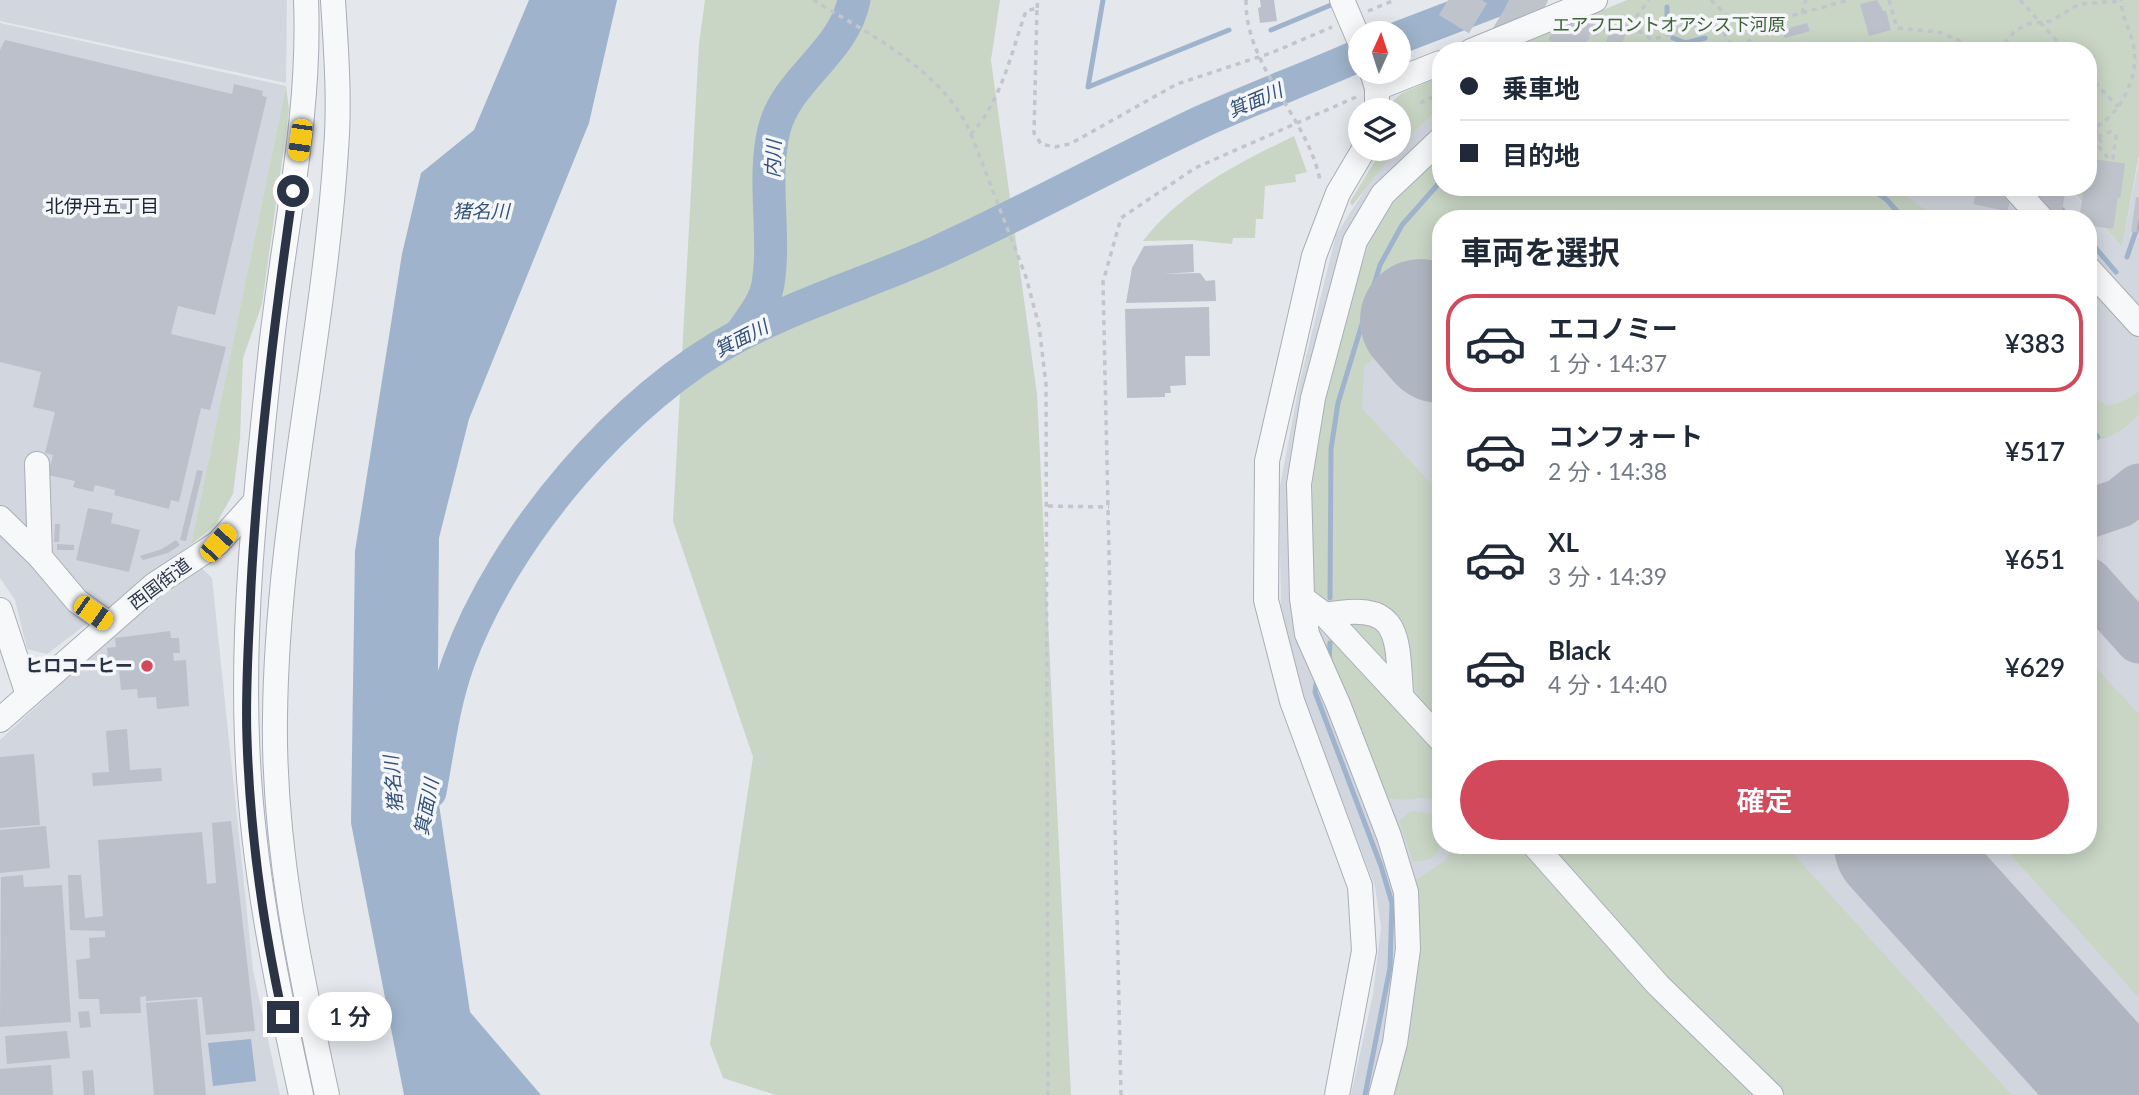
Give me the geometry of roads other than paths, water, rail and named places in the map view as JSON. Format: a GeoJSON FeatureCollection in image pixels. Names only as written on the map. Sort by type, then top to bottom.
{"type":"FeatureCollection","features":[{"type":"Feature","properties":{"kind":"street"},"geometry":{"type":"LineString","coordinates":[[301,1095],[272,965],[258,879],[247,740],[255,502],[271,344],[300,140],[308,49],[306,0]]}},
{"type":"Feature","properties":{"kind":"street"},"geometry":{"type":"LineString","coordinates":[[327,1095],[296,950],[279,831],[275,718],[280,605],[327,248],[337,148],[334,0]]}},
{"type":"Feature","properties":{"kind":"street"},"geometry":{"type":"LineString","coordinates":[[1493,42],[1595,0]]}},
{"type":"Feature","properties":{"kind":"street"},"geometry":{"type":"LineString","coordinates":[[1376,88],[1432,66]]}},
{"type":"Feature","properties":{"kind":"street"},"geometry":{"type":"LineString","coordinates":[[1381,1095],[1395,1043],[1408,949],[1406,892],[1398,862],[1338,704],[1310,644],[1301,598],[1301,459],[1319,374],[1360,230],[1379,200],[1405,170],[1432,147]]}},
{"type":"Feature","properties":{"kind":"street"},"geometry":{"type":"LineString","coordinates":[[1337,1095],[1362,964],[1365,928],[1360,886],[1292,701],[1266,600],[1267,461],[1314,256],[1338,193],[1357,161]]}},
{"type":"Feature","properties":{"kind":"street"},"geometry":{"type":"LineString","coordinates":[[2021,196],[2034,210]]}},
{"type":"Feature","properties":{"kind":"street"},"geometry":{"type":"LineString","coordinates":[[2097,278],[2139,324]]}},
{"type":"Feature","properties":{"kind":"street"},"geometry":{"type":"LineString","coordinates":[[37,464],[40,557]]}},
{"type":"Feature","properties":{"kind":"street","name":"西国街道"},"geometry":{"type":"LineString","coordinates":[[0,720],[154,585],[218,543],[255,502]]}},
{"type":"Feature","properties":{"kind":"street"},"geometry":{"type":"LineString","coordinates":[[0,518],[40,557],[77,601],[109,624]]}},
{"type":"Feature","properties":{"kind":"street"},"geometry":{"type":"LineString","coordinates":[[218,543],[252,575]]}},
{"type":"Feature","properties":{"kind":"street"},"geometry":{"type":"LineString","coordinates":[[1301,598],[1325,615],[1432,730]]}},
{"type":"Feature","properties":{"kind":"street"},"geometry":{"type":"LineString","coordinates":[[0,610],[28,695]]}},
{"type":"Feature","properties":{"kind":"street"},"geometry":{"type":"LineString","coordinates":[[1325,615],[1362,610],[1387,623],[1397,641],[1401,694]]}},
{"type":"Feature","properties":{"kind":"street"},"geometry":{"type":"LineString","coordinates":[[1542,854],[1658,985],[1771,1095]]}},
{"type":"Feature","properties":{"kind":"water","name":"猪名川"},"geometry":{"type":"Polygon","coordinates":[[[529,0],[617,0],[589,123],[469,419],[439,538],[437,791],[470,1012],[541,1095],[404,1095],[351,823],[355,551],[402,254],[421,173],[474,130],[529,0]]]}},
{"type":"Feature","properties":{"kind":"water"},"geometry":{"type":"Polygon","coordinates":[[[251,1039],[256,1081],[213,1086],[208,1043],[251,1039]]]}},
{"type":"Feature","properties":{"kind":"waterway","name":"内川"},"geometry":{"type":"LineString","coordinates":[[740,335],[760,305],[768,284],[771,246],[769,168],[774,130],[790,95],[839,36],[854,0]]}},
{"type":"Feature","properties":{"kind":"waterway"},"geometry":{"type":"LineString","coordinates":[[1103,0],[1088,87],[1229,30]]}},
{"type":"Feature","properties":{"kind":"waterway","name":"箕面川"},"geometry":{"type":"LineString","coordinates":[[1411,33],[1497,0]]}},
{"type":"Feature","properties":{"kind":"waterway"},"geometry":{"type":"LineString","coordinates":[[1271,30],[1331,5]]}},
{"type":"Feature","properties":{"kind":"waterway"},"geometry":{"type":"LineString","coordinates":[[1667,7],[1667,28]]}},
{"type":"Feature","properties":{"kind":"waterway"},"geometry":{"type":"LineString","coordinates":[[1673,38],[1683,42]]}},
{"type":"Feature","properties":{"kind":"waterway"},"geometry":{"type":"LineString","coordinates":[[1690,42],[1705,38]]}},
{"type":"Feature","properties":{"kind":"waterway","name":"箕面川"},"geometry":{"type":"LineString","coordinates":[[430,792],[445,711],[458,663],[478,616],[504,568],[572,475],[611,433],[652,395],[696,362],[764,323],[937,252],[1203,121],[1348,60]]}},
{"type":"Feature","properties":{"kind":"waterway"},"geometry":{"type":"LineString","coordinates":[[1330,598],[1331,449],[1338,403],[1380,265],[1402,225],[1432,191]]}},
{"type":"Feature","properties":{"kind":"waterway"},"geometry":{"type":"LineString","coordinates":[[1881,196],[1896,210]]}},
{"type":"Feature","properties":{"kind":"waterway"},"geometry":{"type":"LineString","coordinates":[[2050,196],[2062,210]]}},
{"type":"Feature","properties":{"kind":"waterway"},"geometry":{"type":"LineString","coordinates":[[2127,257],[2139,222]]}},
{"type":"Feature","properties":{"kind":"waterway"},"geometry":{"type":"LineString","coordinates":[[2097,250],[2116,272]]}},
{"type":"Feature","properties":{"kind":"waterway"},"geometry":{"type":"LineString","coordinates":[[1329,661],[1330,643]]}},
{"type":"Feature","properties":{"kind":"waterway"},"geometry":{"type":"LineString","coordinates":[[1317,678],[1315,692],[1381,866],[1392,903],[1390,968],[1365,1095]]}},
{"type":"Feature","properties":{"kind":"tunnel"},"geometry":{"type":"LineString","coordinates":[[1448,0],[1521,42]]}},
{"type":"Feature","properties":{"kind":"tunnel"},"geometry":{"type":"LineString","coordinates":[[1509,0],[1596,42]]}},
{"type":"Feature","properties":{"kind":"tunnel"},"geometry":{"type":"LineString","coordinates":[[2097,177],[2139,183]]}},
{"type":"Feature","properties":{"kind":"tunnel"},"geometry":{"type":"LineString","coordinates":[[2018,196],[2139,215]]}},
{"type":"Feature","properties":{"kind":"place","name":"ヒロコーヒー"},"geometry":{"type":"Point","coordinates":[147,666]}},
{"type":"Feature","properties":{"kind":"district","name":"北伊丹五丁目"},"geometry":{"type":"Point","coordinates":[102,206]}},
{"type":"Feature","properties":{"kind":"park label","name":"エアフロントオアシス下河原"},"geometry":{"type":"Point","coordinates":[1669,25]}}]}
